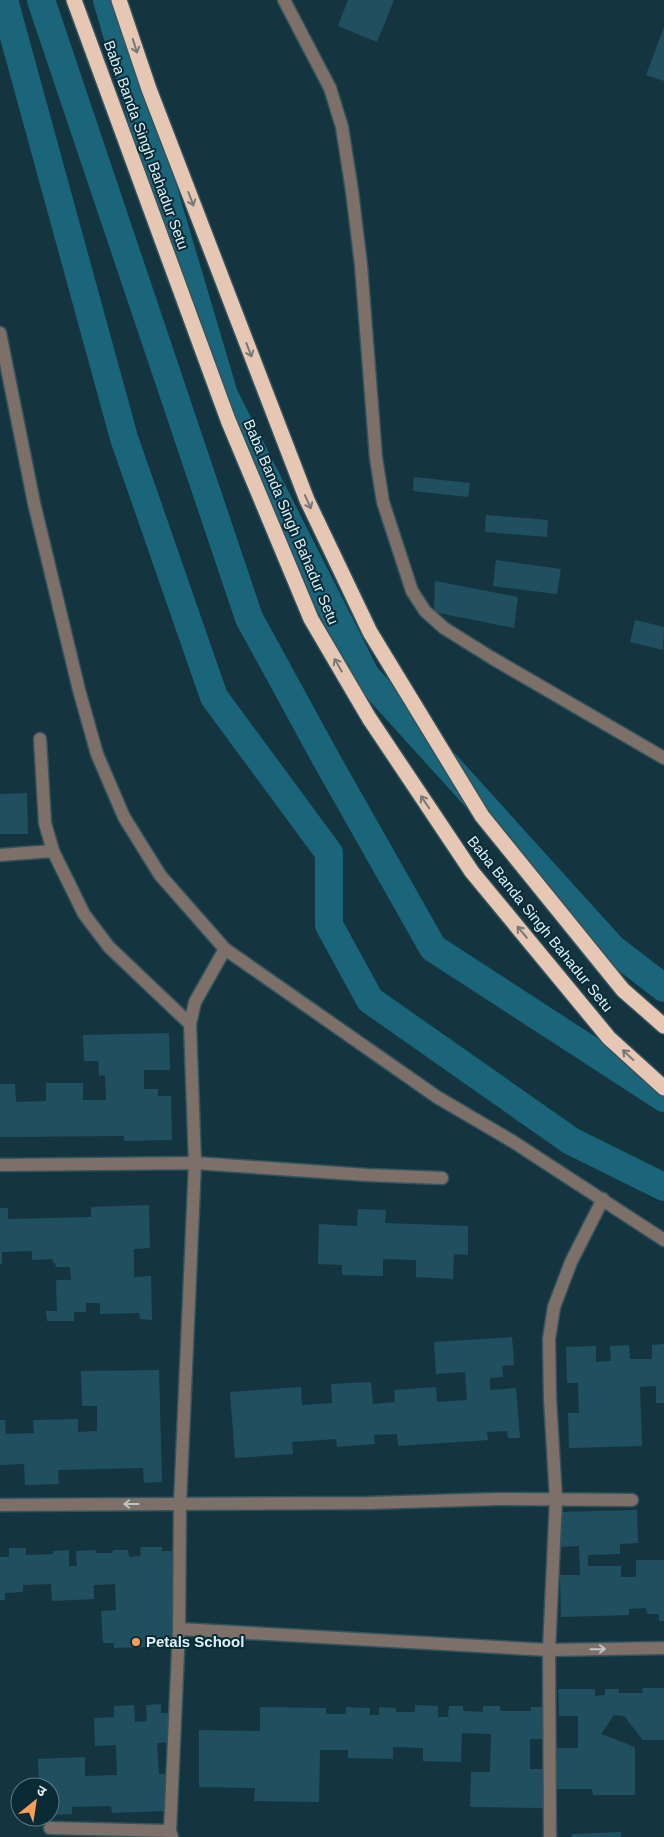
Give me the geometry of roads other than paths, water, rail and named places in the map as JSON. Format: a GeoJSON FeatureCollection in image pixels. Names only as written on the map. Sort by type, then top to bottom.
{"type":"FeatureCollection","features":[{"type":"Feature","properties":{"kind":"highway","name":"Baba Banda Singh Bahadur Setu"},"geometry":{"type":"LineString","coordinates":[[74,0],[228,420],[311,619],[369,718],[472,872],[609,1038],[664,1088]]}},
{"type":"Feature","properties":{"kind":"highway","name":"Baba Banda Singh Bahadur Setu"},"geometry":{"type":"LineString","coordinates":[[119,0],[149,89],[303,491],[370,632],[482,816],[623,990],[664,1026]]}},
{"type":"Feature","properties":{"kind":"street"},"geometry":{"type":"LineString","coordinates":[[284,0],[330,88],[342,128],[361,265],[376,458],[383,502],[412,591],[425,611],[444,628],[664,758]]}},
{"type":"Feature","properties":{"kind":"street"},"geometry":{"type":"LineString","coordinates":[[0,333],[34,503],[78,690],[97,754],[124,818],[160,875],[225,949],[437,1097],[512,1141],[664,1240]]}},
{"type":"Feature","properties":{"kind":"street"},"geometry":{"type":"LineString","coordinates":[[40,739],[46,823],[53,852],[84,914],[109,947],[190,1024]]}},
{"type":"Feature","properties":{"kind":"street"},"geometry":{"type":"LineString","coordinates":[[0,855],[53,852]]}},
{"type":"Feature","properties":{"kind":"street"},"geometry":{"type":"LineString","coordinates":[[50,1828],[171,1834],[179,1629],[180,1504],[195,1163],[190,1024],[195,1002],[225,949]]}},
{"type":"Feature","properties":{"kind":"street"},"geometry":{"type":"LineString","coordinates":[[0,1165],[195,1163],[366,1175],[442,1178]]}},
{"type":"Feature","properties":{"kind":"street"},"geometry":{"type":"LineString","coordinates":[[550,1837],[549,1650],[556,1499],[550,1399],[549,1339],[554,1307],[571,1262],[603,1199]]}},
{"type":"Feature","properties":{"kind":"street"},"geometry":{"type":"LineString","coordinates":[[0,1506],[369,1503],[497,1499],[632,1500]]}},
{"type":"Feature","properties":{"kind":"street"},"geometry":{"type":"LineString","coordinates":[[179,1629],[549,1650],[664,1648]]}},
{"type":"Feature","properties":{"kind":"waterway"},"geometry":{"type":"LineString","coordinates":[[4,0],[124,438],[214,697],[329,853],[329,925],[370,1000],[571,1141],[664,1187]]}},
{"type":"Feature","properties":{"kind":"waterway"},"geometry":{"type":"LineString","coordinates":[[41,0],[249,618],[433,948],[664,1098]]}},
{"type":"Feature","properties":{"kind":"waterway"},"geometry":{"type":"LineString","coordinates":[[107,0],[224,395],[366,676],[612,948],[664,988]]}},
{"type":"Feature","properties":{"kind":"place","name":"Petals School"},"geometry":{"type":"Point","coordinates":[136,1642]}}]}
